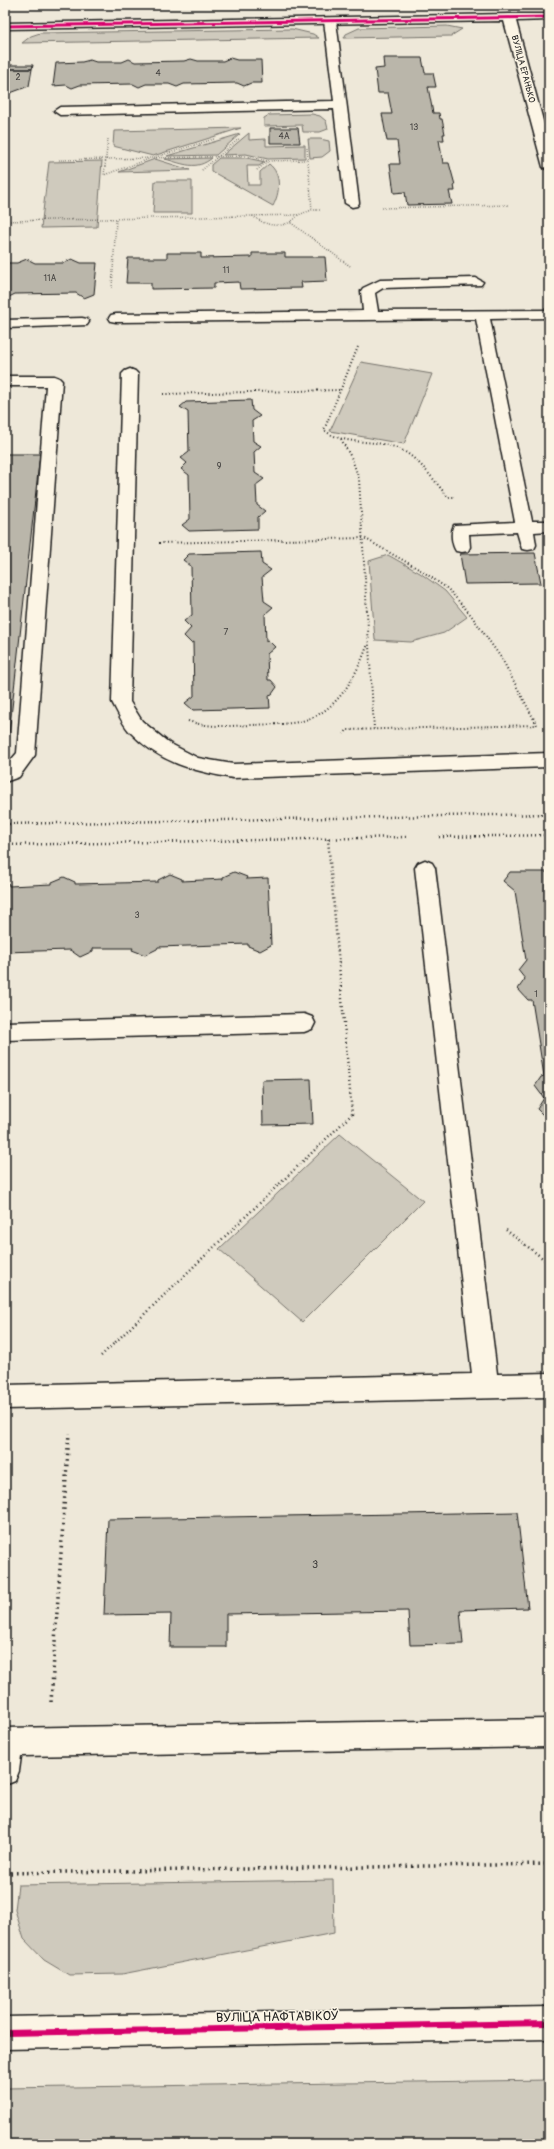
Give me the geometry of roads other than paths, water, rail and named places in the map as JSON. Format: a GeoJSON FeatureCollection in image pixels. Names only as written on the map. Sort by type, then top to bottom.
{"type":"FeatureCollection","features":[{"type":"Feature","properties":{"kind":"street","name":"ВУЛІЦА ЕРАНЬКО"},"geometry":{"type":"LineString","coordinates":[[509,17],[549,167]]}},
{"type":"Feature","properties":{"kind":"street"},"geometry":{"type":"LineString","coordinates":[[5,26],[549,17]]}},
{"type":"Feature","properties":{"kind":"street"},"geometry":{"type":"LineString","coordinates":[[330,20],[352,203]]}},
{"type":"Feature","properties":{"kind":"street"},"geometry":{"type":"LineString","coordinates":[[60,111],[340,105]]}},
{"type":"Feature","properties":{"kind":"street"},"geometry":{"type":"LineString","coordinates":[[371,316],[368,291],[380,284],[476,282]]}},
{"type":"Feature","properties":{"kind":"street"},"geometry":{"type":"LineString","coordinates":[[482,314],[528,545]]}},
{"type":"Feature","properties":{"kind":"street"},"geometry":{"type":"LineString","coordinates":[[116,318],[549,314]]}},
{"type":"Feature","properties":{"kind":"street"},"geometry":{"type":"LineString","coordinates":[[5,324],[82,322]]}},
{"type":"Feature","properties":{"kind":"street"},"geometry":{"type":"LineString","coordinates":[[130,374],[121,702],[135,726],[162,748],[194,764],[233,771],[549,760]]}},
{"type":"Feature","properties":{"kind":"street"},"geometry":{"type":"LineString","coordinates":[[5,381],[54,381],[26,754],[12,772],[5,775]]}},
{"type":"Feature","properties":{"kind":"street"},"geometry":{"type":"LineString","coordinates":[[462,547],[460,529],[549,526]]}},
{"type":"Feature","properties":{"kind":"street"},"geometry":{"type":"LineString","coordinates":[[425,868],[486,1386]]}},
{"type":"Feature","properties":{"kind":"street"},"geometry":{"type":"LineString","coordinates":[[5,1031],[304,1023]]}},
{"type":"Feature","properties":{"kind":"street"},"geometry":{"type":"LineString","coordinates":[[5,1397],[549,1385]]}},
{"type":"Feature","properties":{"kind":"street"},"geometry":{"type":"LineString","coordinates":[[5,1771],[6,1742],[49,1740],[549,1733]]}},
{"type":"Feature","properties":{"kind":"street","name":"ВУЛІЦА НАФТАВІКОЎ"},"geometry":{"type":"LineString","coordinates":[[5,2033],[549,2023]]}}]}
